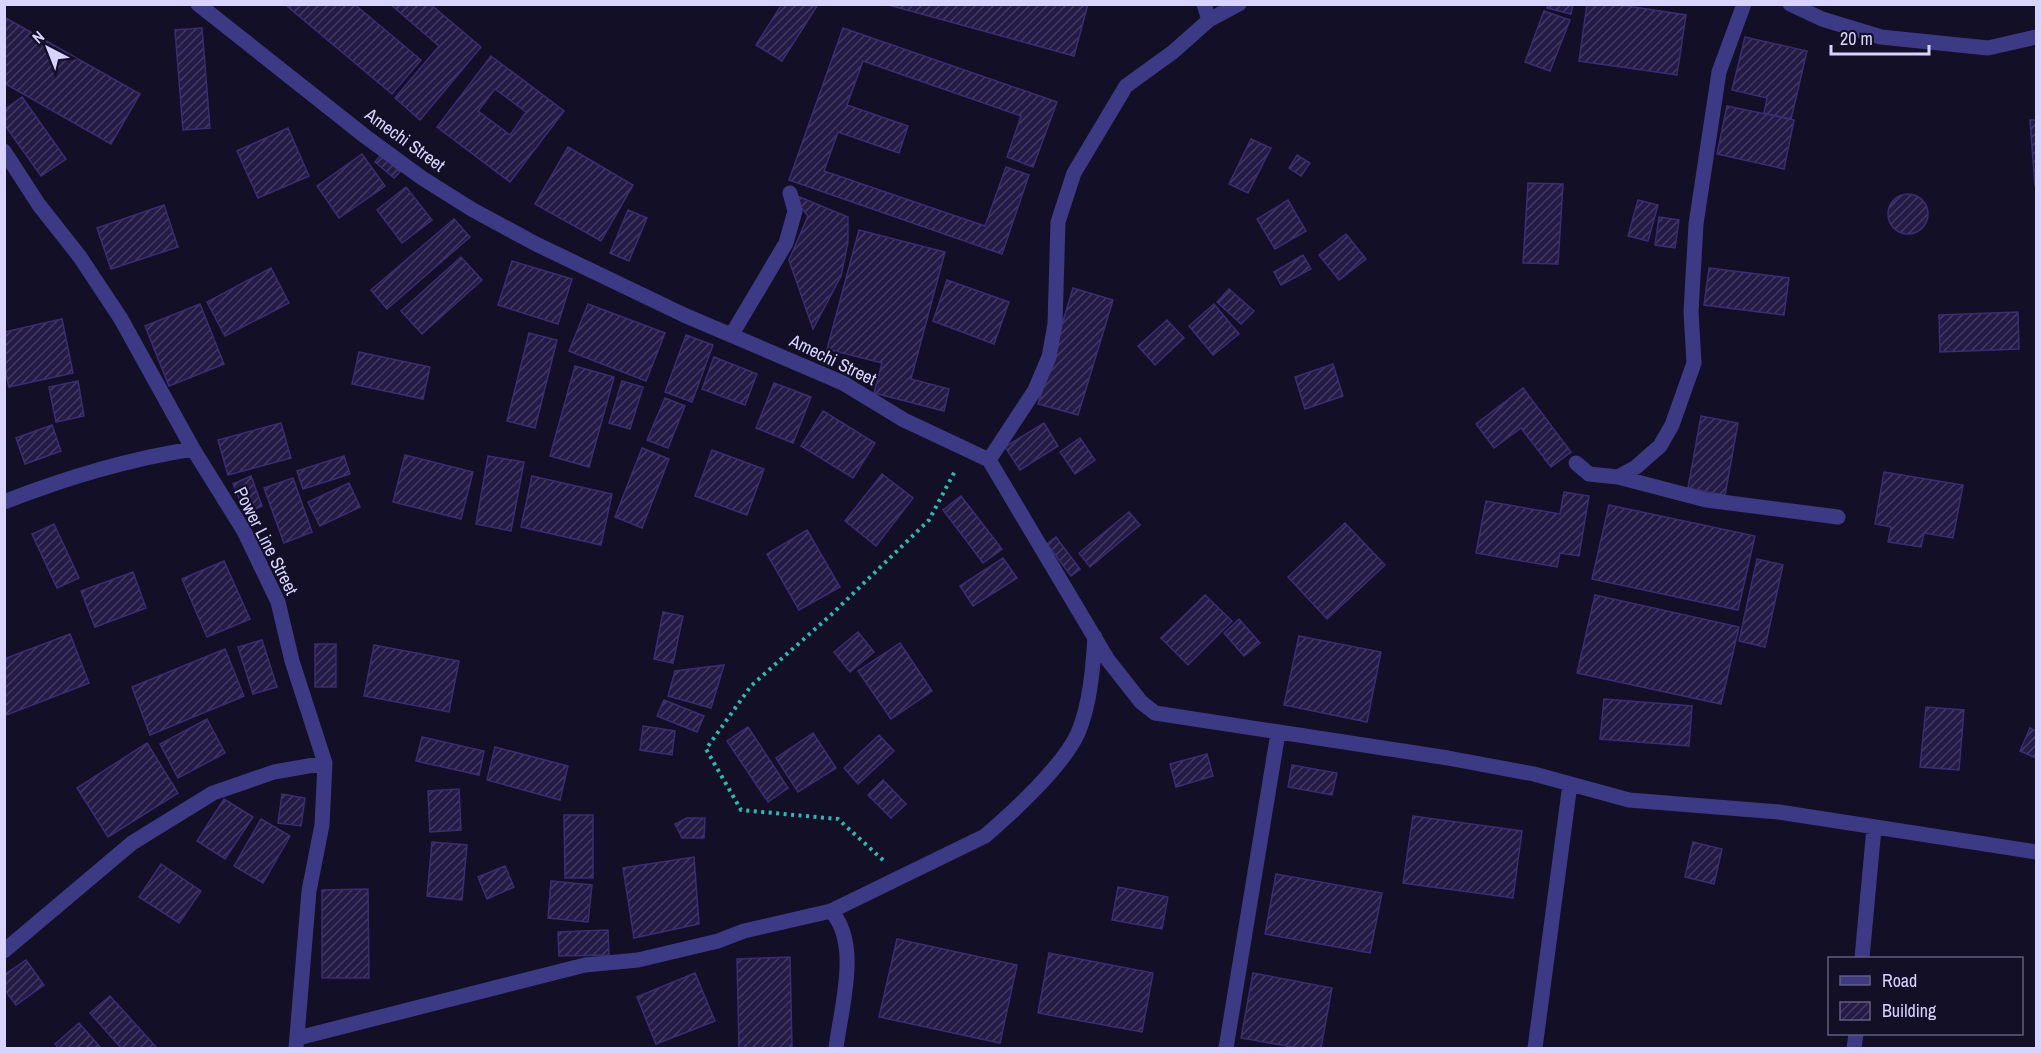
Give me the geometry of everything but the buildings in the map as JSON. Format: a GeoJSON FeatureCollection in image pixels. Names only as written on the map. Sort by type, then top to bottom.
{"type":"FeatureCollection","features":[{"type":"Feature","properties":{"kind":"street","name":"Amechi Street"},"geometry":{"type":"LineString","coordinates":[[198,4],[366,138],[422,178],[473,210],[536,244],[843,383],[904,420],[989,460]]}},
{"type":"Feature","properties":{"kind":"street"},"geometry":{"type":"LineString","coordinates":[[1204,4],[1209,20]]}},
{"type":"Feature","properties":{"kind":"street"},"geometry":{"type":"LineString","coordinates":[[1239,4],[1209,20],[1173,52],[1126,86],[1074,172],[1058,222],[1055,324],[1049,357],[1035,390],[989,460],[1108,660],[1141,702],[1155,713],[1448,758],[1570,784],[1629,800],[1779,812],[2037,852]]}},
{"type":"Feature","properties":{"kind":"street"},"geometry":{"type":"LineString","coordinates":[[1618,477],[1636,467],[1660,446],[1672,425],[1694,363],[1691,312],[1696,224],[1719,72],[1744,4]]}},
{"type":"Feature","properties":{"kind":"street"},"geometry":{"type":"LineString","coordinates":[[1790,4],[1822,19],[1881,37],[1988,48],[2037,37]]}},
{"type":"Feature","properties":{"kind":"street","name":"Power Line Street"},"geometry":{"type":"LineString","coordinates":[[4,151],[39,205],[80,257],[121,319],[194,449],[244,531],[278,602],[292,661],[325,764],[322,825],[309,891],[297,1043]]}},
{"type":"Feature","properties":{"kind":"street"},"geometry":{"type":"LineString","coordinates":[[732,334],[786,243],[795,211],[790,193]]}},
{"type":"Feature","properties":{"kind":"street"},"geometry":{"type":"LineString","coordinates":[[4,502],[78,476],[141,459],[194,449]]}},
{"type":"Feature","properties":{"kind":"street"},"geometry":{"type":"LineString","coordinates":[[1576,464],[1589,474],[1618,477],[1706,500],[1838,517]]}},
{"type":"Feature","properties":{"kind":"street"},"geometry":{"type":"LineString","coordinates":[[297,1043],[585,965],[638,960],[718,941],[744,931],[831,911],[985,836],[1005,819],[1068,751],[1079,731],[1092,673],[1095,638]]}},
{"type":"Feature","properties":{"kind":"street"},"geometry":{"type":"LineString","coordinates":[[1226,1048],[1278,733]]}},
{"type":"Feature","properties":{"kind":"street"},"geometry":{"type":"LineString","coordinates":[[4,951],[132,843],[213,793],[274,772],[325,764]]}},
{"type":"Feature","properties":{"kind":"street"},"geometry":{"type":"LineString","coordinates":[[1535,1048],[1570,784]]}},
{"type":"Feature","properties":{"kind":"street"},"geometry":{"type":"LineString","coordinates":[[1862,957],[1874,828]]}},
{"type":"Feature","properties":{"kind":"street"},"geometry":{"type":"LineString","coordinates":[[831,911],[843,928],[848,958],[836,1048]]}},
{"type":"Feature","properties":{"kind":"path"},"geometry":{"type":"LineString","coordinates":[[901,877],[838,819],[741,810],[705,749],[751,686],[833,613],[929,520],[967,449]]}}]}
